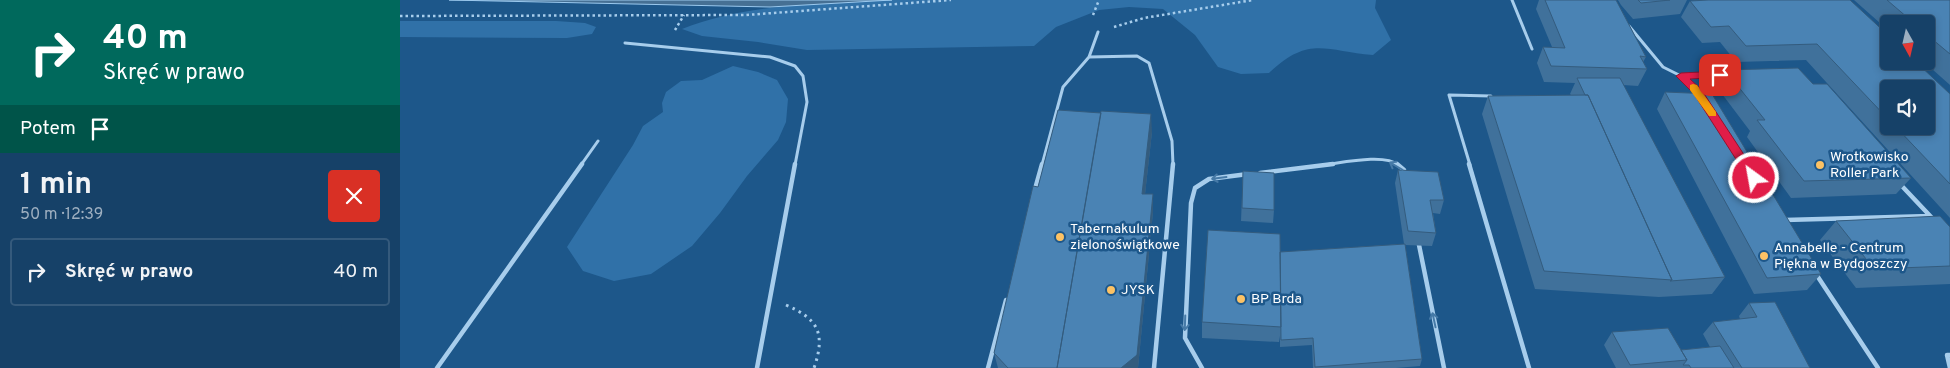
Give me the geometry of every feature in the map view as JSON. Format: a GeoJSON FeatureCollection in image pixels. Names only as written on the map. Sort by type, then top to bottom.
{"type":"FeatureCollection","features":[{"type":"Feature","properties":{"kind":"lane"},"geometry":{"type":"LineString","coordinates":[[1512,0],[1532,49]]}},
{"type":"Feature","properties":{"kind":"lane"},"geometry":{"type":"LineString","coordinates":[[1625,22],[1663,67],[1681,76],[1698,92],[1703,100]]}},
{"type":"Feature","properties":{"kind":"lane"},"geometry":{"type":"LineString","coordinates":[[1035,192],[1063,87],[1088,57],[1098,32]]}},
{"type":"Feature","properties":{"kind":"lane"},"geometry":{"type":"LineString","coordinates":[[625,43],[770,57],[790,61],[803,71],[807,83],[807,102],[757,368]]}},
{"type":"Feature","properties":{"kind":"lane"},"geometry":{"type":"LineString","coordinates":[[1088,57],[1137,56],[1148,63],[1154,88],[1171,133],[1174,152],[1154,368]]}},
{"type":"Feature","properties":{"kind":"lane"},"geometry":{"type":"LineString","coordinates":[[1681,76],[1729,74]]}},
{"type":"Feature","properties":{"kind":"lane"},"geometry":{"type":"LineString","coordinates":[[1498,97],[1449,95],[1529,368]]}},
{"type":"Feature","properties":{"kind":"lane"},"geometry":{"type":"LineString","coordinates":[[437,368],[598,141]]}},
{"type":"Feature","properties":{"kind":"lane"},"geometry":{"type":"LineString","coordinates":[[1202,368],[1185,338],[1190,203],[1196,188],[1209,179],[1372,159],[1395,162],[1404,170],[1406,180]]}},
{"type":"Feature","properties":{"kind":"lane"},"geometry":{"type":"LineString","coordinates":[[1897,180],[1936,223]]}},
{"type":"Feature","properties":{"kind":"lane"},"geometry":{"type":"LineString","coordinates":[[1785,228],[1780,220],[1930,216]]}},
{"type":"Feature","properties":{"kind":"lane"},"geometry":{"type":"LineString","coordinates":[[1417,236],[1444,368]]}},
{"type":"Feature","properties":{"kind":"lane"},"geometry":{"type":"LineString","coordinates":[[1812,269],[1878,368]]}},
{"type":"Feature","properties":{"kind":"lane"},"geometry":{"type":"LineString","coordinates":[[988,368],[1007,298]]}},
{"type":"Feature","properties":{"kind":"lane"},"geometry":{"type":"LineString","coordinates":[[1950,355],[1947,355],[1950,368]]}},
{"type":"Feature","properties":{"kind":"path"},"geometry":{"type":"LineString","coordinates":[[400,16],[746,15],[951,0]]}},
{"type":"Feature","properties":{"kind":"path"},"geometry":{"type":"LineString","coordinates":[[1098,32],[1144,18],[1253,0]]}},
{"type":"Feature","properties":{"kind":"path"},"geometry":{"type":"LineString","coordinates":[[770,297],[810,316],[819,329],[818,359],[814,368]]}},
{"type":"Feature","properties":{"kind":"shaded area"},"geometry":{"type":"Polygon","coordinates":[[[449,0],[892,0],[770,7],[449,0]]]}},
{"type":"Feature","properties":{"kind":"shaded area"},"geometry":{"type":"Polygon","coordinates":[[[857,0],[1376,0],[1375,8],[1391,40],[1373,55],[1318,48],[1295,54],[1269,73],[1241,74],[1218,67],[1195,35],[1163,9],[1129,7],[1099,10],[1056,27],[1034,46],[807,50],[702,36],[682,29],[746,11],[857,0]]]}},
{"type":"Feature","properties":{"kind":"shaded area"},"geometry":{"type":"Polygon","coordinates":[[[400,21],[556,21],[585,23],[596,27],[592,34],[567,38],[400,37],[400,21]]]}},
{"type":"Feature","properties":{"kind":"shaded area"},"geometry":{"type":"Polygon","coordinates":[[[733,66],[758,72],[777,80],[788,99],[786,122],[778,140],[692,246],[651,274],[614,281],[583,271],[567,247],[633,145],[643,126],[663,112],[662,103],[666,92],[681,81],[702,80],[733,66]]]}},
{"type":"Feature","properties":{"kind":"building"},"geometry":{"type":"Polygon","coordinates":[[[1545,0],[1616,0],[1646,57],[1640,56],[1647,69],[1551,66],[1543,47],[1565,48],[1545,0]]]}},
{"type":"Feature","properties":{"kind":"building"},"geometry":{"type":"Polygon","coordinates":[[[1638,0],[1670,0],[1641,3],[1638,0]]]}},
{"type":"Feature","properties":{"kind":"building"},"geometry":{"type":"Polygon","coordinates":[[[1850,0],[1880,28],[1880,70],[1925,70],[1950,94],[1950,184],[1904,135],[1935,135],[1935,80],[1880,80],[1880,110],[1817,44],[1746,46],[1729,26],[1711,27],[1690,1],[1850,0]]]}},
{"type":"Feature","properties":{"kind":"building"},"geometry":{"type":"Polygon","coordinates":[[[1887,0],[1950,0],[1950,54],[1935,42],[1935,15],[1904,15],[1887,0]]]}},
{"type":"Feature","properties":{"kind":"building","name":"Wrotkowisko Roller Park"},"geometry":{"type":"Polygon","coordinates":[[[1798,68],[1813,84],[1827,84],[1911,178],[1804,181],[1757,120],[1765,120],[1725,70],[1798,68]]]}},
{"type":"Feature","properties":{"kind":"building"},"geometry":{"type":"Polygon","coordinates":[[[1577,78],[1620,78],[1725,277],[1670,281],[1672,280],[1588,95],[1585,95],[1577,78]]]}},
{"type":"Feature","properties":{"kind":"building"},"geometry":{"type":"Polygon","coordinates":[[[1665,92],[1712,94],[1821,274],[1767,278],[1665,92]]]}},
{"type":"Feature","properties":{"kind":"building"},"geometry":{"type":"Polygon","coordinates":[[[1588,95],[1672,280],[1544,271],[1488,96],[1588,95]]]}},
{"type":"Feature","properties":{"kind":"building"},"geometry":{"type":"Polygon","coordinates":[[[1058,110],[1101,113],[1057,368],[1008,368],[994,353],[1033,186],[1038,187],[1058,110]]]}},
{"type":"Feature","properties":{"kind":"building","name":"JYSK"},"geometry":{"type":"Polygon","coordinates":[[[1101,111],[1151,114],[1142,194],[1153,194],[1137,355],[1121,368],[1057,368],[1101,111]]]}},
{"type":"Feature","properties":{"kind":"building"},"geometry":{"type":"Polygon","coordinates":[[[1398,170],[1438,172],[1444,200],[1430,200],[1436,233],[1408,231],[1398,170]]]}},
{"type":"Feature","properties":{"kind":"building"},"geometry":{"type":"Polygon","coordinates":[[[1243,171],[1274,173],[1274,210],[1242,208],[1243,171]]]}},
{"type":"Feature","properties":{"kind":"building"},"geometry":{"type":"Polygon","coordinates":[[[1940,216],[1950,227],[1950,266],[1874,269],[1836,221],[1940,216]]]}},
{"type":"Feature","properties":{"kind":"building","name":"BP Brda"},"geometry":{"type":"Polygon","coordinates":[[[1208,230],[1280,234],[1281,327],[1202,322],[1208,230]]]}},
{"type":"Feature","properties":{"kind":"building"},"geometry":{"type":"Polygon","coordinates":[[[1405,244],[1422,359],[1315,367],[1313,338],[1281,340],[1280,252],[1405,244]]]}},
{"type":"Feature","properties":{"kind":"building"},"geometry":{"type":"Polygon","coordinates":[[[1775,302],[1810,368],[1742,368],[1713,322],[1757,317],[1749,303],[1775,302]]]}},
{"type":"Feature","properties":{"kind":"building"},"geometry":{"type":"Polygon","coordinates":[[[1668,328],[1687,360],[1630,365],[1612,332],[1668,328]]]}},
{"type":"Feature","properties":{"kind":"building"},"geometry":{"type":"Polygon","coordinates":[[[1720,346],[1734,368],[1691,368],[1689,365],[1683,365],[1687,360],[1681,350],[1720,346]]]}},
{"type":"Feature","properties":{"kind":"slow traffic"},"geometry":{"type":"LineString","coordinates":[[1693,87],[1712,114]]}},
{"type":"Feature","properties":{"kind":"place","name":"Wrotkowisko Roller Park"},"geometry":{"type":"Point","coordinates":[1820,165]}},
{"type":"Feature","properties":{"kind":"place","name":"Tabernakulum zielonoświątkowe"},"geometry":{"type":"Point","coordinates":[1060,237]}},
{"type":"Feature","properties":{"kind":"place","name":"Annabelle - Centrum Piękna w Bydgoszczy"},"geometry":{"type":"Point","coordinates":[1764,256]}},
{"type":"Feature","properties":{"kind":"place","name":"JYSK"},"geometry":{"type":"Point","coordinates":[1111,290]}},
{"type":"Feature","properties":{"kind":"place","name":"BP Brda"},"geometry":{"type":"Point","coordinates":[1241,299]}},
{"type":"Feature","properties":{"kind":"route"},"geometry":{"type":"LineString","coordinates":[[1720,75],[1681,76],[1698,92],[1754,178]]}}]}
